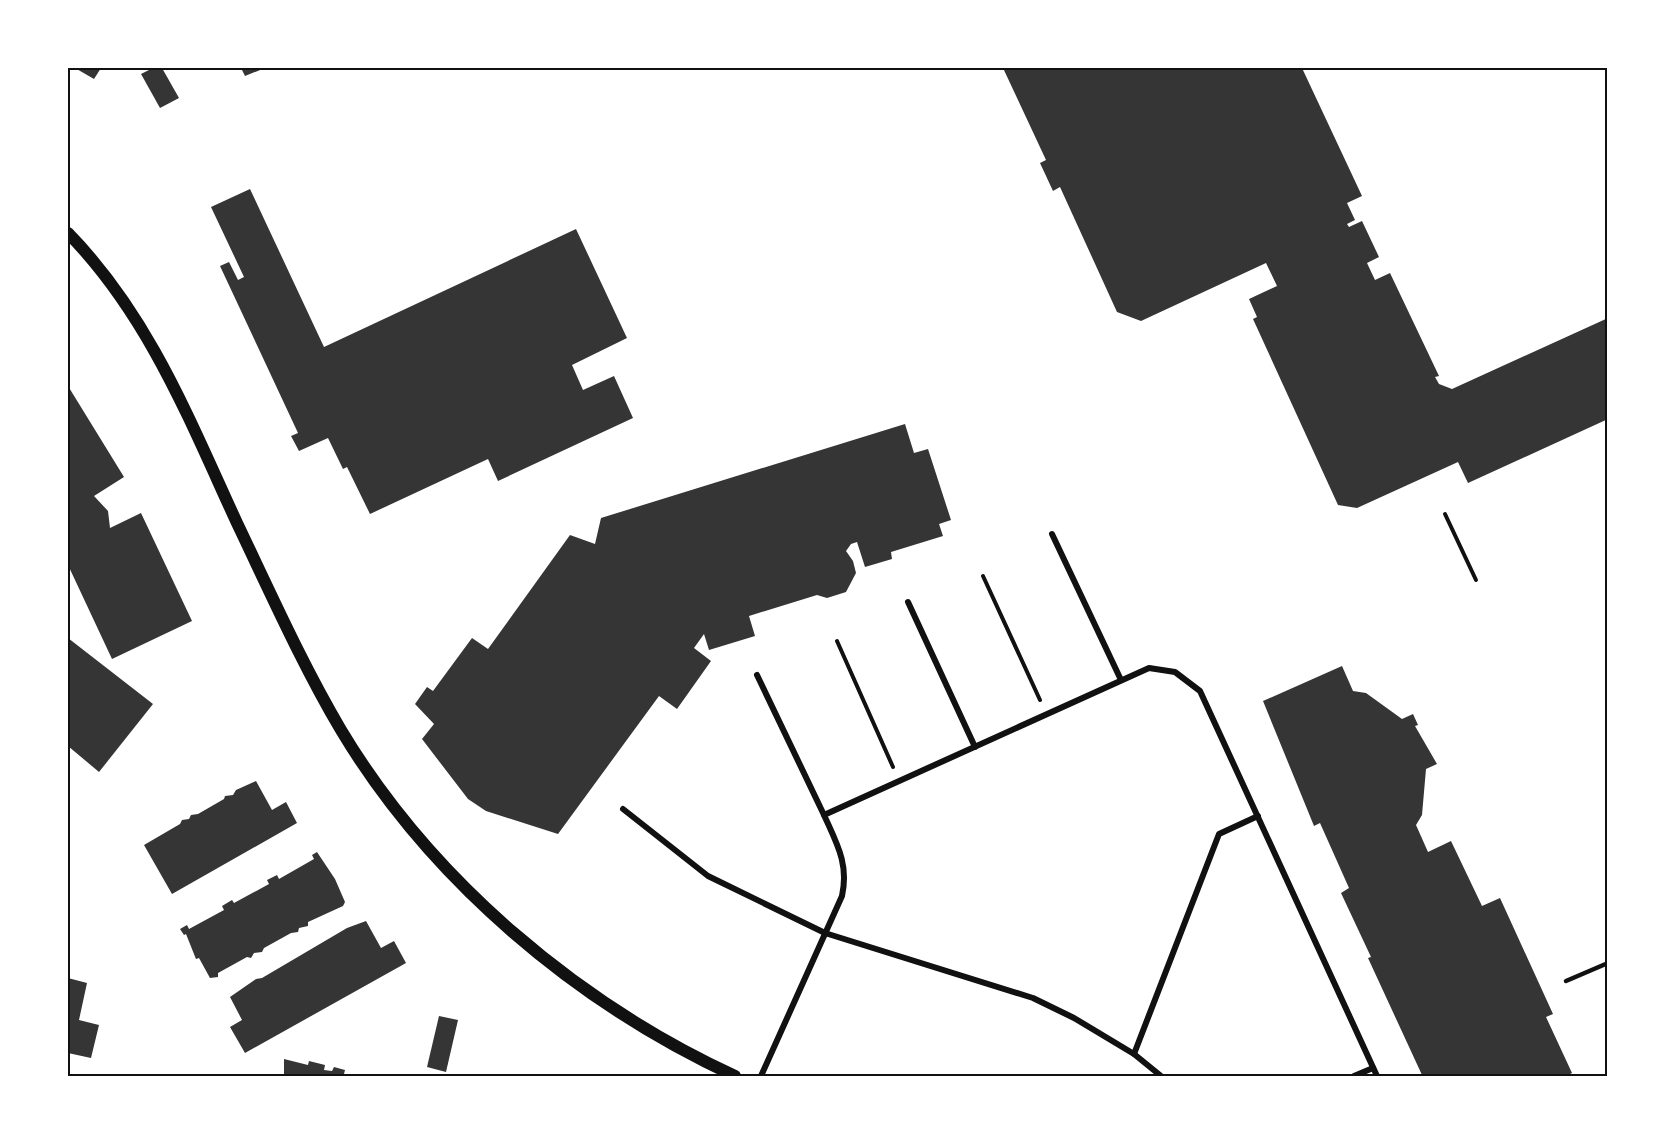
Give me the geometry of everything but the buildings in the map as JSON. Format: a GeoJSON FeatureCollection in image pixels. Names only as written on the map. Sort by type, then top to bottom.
{"type":"FeatureCollection","features":[{"type":"Feature","properties":{"kind":"main road"},"geometry":{"type":"LineString","coordinates":[[68,233],[125,301],[158,354],[310,673],[348,740],[382,791],[425,845],[473,897],[552,965],[616,1009],[735,1077]]}},
{"type":"Feature","properties":{"kind":"street"},"geometry":{"type":"LineString","coordinates":[[1052,534],[1121,680]]}},
{"type":"Feature","properties":{"kind":"street"},"geometry":{"type":"LineString","coordinates":[[908,602],[975,747]]}},
{"type":"Feature","properties":{"kind":"street"},"geometry":{"type":"LineString","coordinates":[[824,815],[1149,668],[1175,672],[1200,691],[1377,1077]]}},
{"type":"Feature","properties":{"kind":"street"},"geometry":{"type":"LineString","coordinates":[[757,675],[843,858],[846,878],[842,896],[761,1077]]}},
{"type":"Feature","properties":{"kind":"street"},"geometry":{"type":"LineString","coordinates":[[623,809],[708,876],[825,933],[1033,998],[1074,1018],[1134,1054],[1161,1077]]}},
{"type":"Feature","properties":{"kind":"street"},"geometry":{"type":"LineString","coordinates":[[1134,1054],[1219,834],[1258,816]]}},
{"type":"Feature","properties":{"kind":"street"},"geometry":{"type":"LineString","coordinates":[[1354,1077],[1373,1068]]}},
{"type":"Feature","properties":{"kind":"lane"},"geometry":{"type":"LineString","coordinates":[[1566,981],[1608,963]]}},
{"type":"Feature","properties":{"kind":"path"},"geometry":{"type":"LineString","coordinates":[[1444,514],[1476,580]]}},
{"type":"Feature","properties":{"kind":"path"},"geometry":{"type":"LineString","coordinates":[[983,576],[1046,714]]}},
{"type":"Feature","properties":{"kind":"path"},"geometry":{"type":"LineString","coordinates":[[837,641],[899,781]]}}]}
